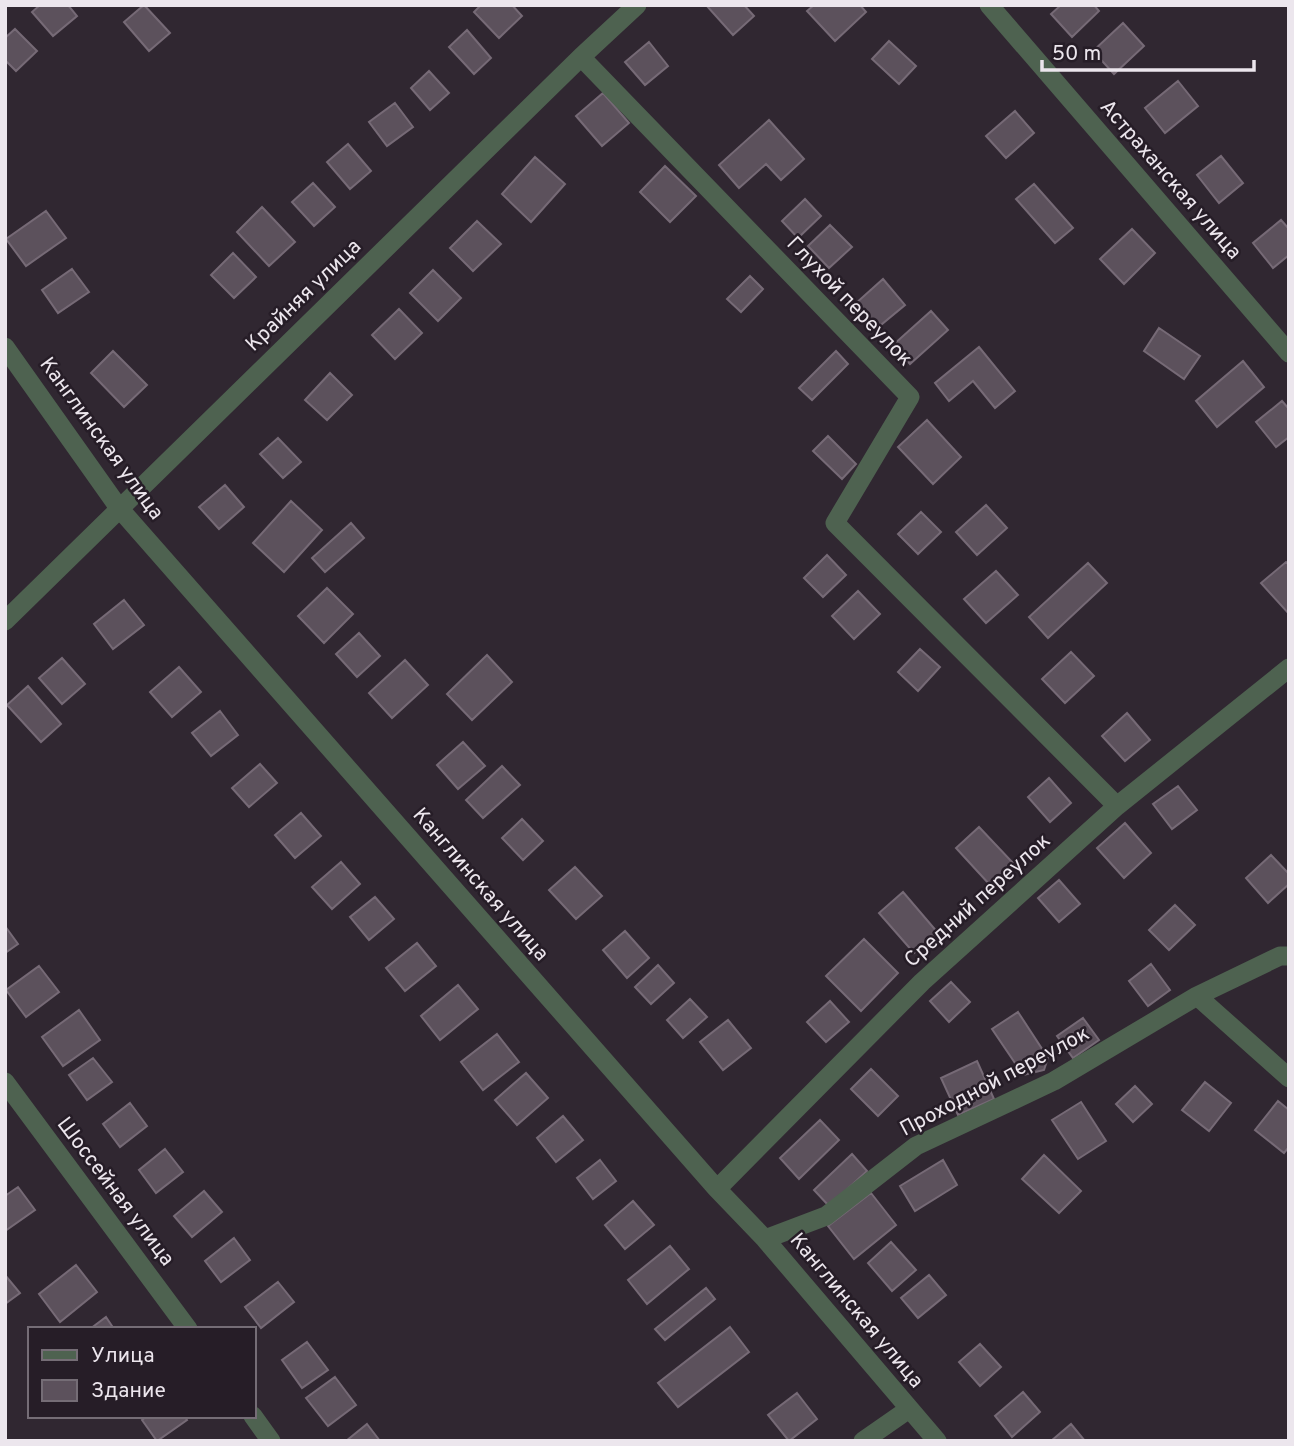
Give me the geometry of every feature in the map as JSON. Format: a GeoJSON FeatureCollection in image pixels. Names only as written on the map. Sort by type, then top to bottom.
{"type":"FeatureCollection","features":[{"type":"Feature","properties":{"kind":"street","name":"Крайняя улица"},"geometry":{"type":"LineString","coordinates":[[7,616],[637,5]]}},
{"type":"Feature","properties":{"kind":"street","name":"Астраханская улица"},"geometry":{"type":"LineString","coordinates":[[989,5],[1289,353]]}},
{"type":"Feature","properties":{"kind":"street","name":"Глухой переулок"},"geometry":{"type":"LineString","coordinates":[[581,57],[910,397],[835,523],[1117,806]]}},
{"type":"Feature","properties":{"kind":"street","name":"Канглинская улица"},"geometry":{"type":"LineString","coordinates":[[5,347],[119,508],[717,1189],[765,1239],[937,1441]]}},
{"type":"Feature","properties":{"kind":"street","name":"Средний переулок"},"geometry":{"type":"LineString","coordinates":[[717,1189],[922,982],[1117,806],[1289,668]]}},
{"type":"Feature","properties":{"kind":"street","name":"Проходной переулок"},"geometry":{"type":"LineString","coordinates":[[765,1239],[826,1216],[916,1146],[1054,1081],[1196,996],[1280,956],[1289,956]]}},
{"type":"Feature","properties":{"kind":"street"},"geometry":{"type":"LineString","coordinates":[[1196,996],[1289,1078]]}},
{"type":"Feature","properties":{"kind":"street","name":"Шоссейная улица"},"geometry":{"type":"LineString","coordinates":[[5,1082],[187,1327]]}},
{"type":"Feature","properties":{"kind":"street"},"geometry":{"type":"LineString","coordinates":[[863,1441],[909,1409]]}},
{"type":"Feature","properties":{"kind":"street"},"geometry":{"type":"LineString","coordinates":[[254,1418],[271,1441]]}},
{"type":"Feature","properties":{"kind":"building"},"geometry":{"type":"Polygon","coordinates":[[[40,5],[68,5],[77,16],[53,36],[32,12],[40,5]]]}},
{"type":"Feature","properties":{"kind":"building"},"geometry":{"type":"Polygon","coordinates":[[[144,5],[170,33],[149,51],[124,22],[144,5]]]}},
{"type":"Feature","properties":{"kind":"building"},"geometry":{"type":"Polygon","coordinates":[[[481,5],[512,5],[522,16],[499,38],[474,12],[481,5]]]}},
{"type":"Feature","properties":{"kind":"building"},"geometry":{"type":"Polygon","coordinates":[[[706,5],[744,5],[754,16],[733,35],[706,5]]]}},
{"type":"Feature","properties":{"kind":"building"},"geometry":{"type":"Polygon","coordinates":[[[814,5],[860,5],[866,12],[835,41],[807,11],[814,5]]]}},
{"type":"Feature","properties":{"kind":"building"},"geometry":{"type":"Polygon","coordinates":[[[1061,5],[1094,5],[1099,11],[1072,37],[1051,14],[1061,5]]]}},
{"type":"Feature","properties":{"kind":"building"},"geometry":{"type":"Polygon","coordinates":[[[1123,23],[1144,46],[1114,74],[1093,51],[1123,23]]]}},
{"type":"Feature","properties":{"kind":"building"},"geometry":{"type":"Polygon","coordinates":[[[15,29],[37,51],[16,71],[5,60],[5,38],[15,29]]]}},
{"type":"Feature","properties":{"kind":"building"},"geometry":{"type":"Polygon","coordinates":[[[467,30],[491,58],[474,74],[449,47],[467,30]]]}},
{"type":"Feature","properties":{"kind":"building"},"geometry":{"type":"Polygon","coordinates":[[[889,41],[916,66],[899,84],[872,59],[889,41]]]}},
{"type":"Feature","properties":{"kind":"building"},"geometry":{"type":"Polygon","coordinates":[[[649,42],[668,66],[645,85],[625,62],[649,42]]]}},
{"type":"Feature","properties":{"kind":"building"},"geometry":{"type":"Polygon","coordinates":[[[429,71],[449,93],[430,110],[411,88],[429,71]]]}},
{"type":"Feature","properties":{"kind":"building"},"geometry":{"type":"Polygon","coordinates":[[[1178,81],[1198,106],[1165,133],[1145,108],[1178,81]]]}},
{"type":"Feature","properties":{"kind":"building"},"geometry":{"type":"Polygon","coordinates":[[[603,93],[629,123],[602,146],[576,116],[603,93]]]}},
{"type":"Feature","properties":{"kind":"building"},"geometry":{"type":"Polygon","coordinates":[[[395,103],[413,127],[387,146],[369,122],[395,103]]]}},
{"type":"Feature","properties":{"kind":"building"},"geometry":{"type":"Polygon","coordinates":[[[1015,111],[1034,133],[1006,158],[986,136],[1015,111]]]}},
{"type":"Feature","properties":{"kind":"building"},"geometry":{"type":"Polygon","coordinates":[[[769,120],[804,159],[781,180],[766,164],[739,188],[719,165],[769,120]]]}},
{"type":"Feature","properties":{"kind":"building"},"geometry":{"type":"Polygon","coordinates":[[[348,144],[371,171],[350,189],[327,162],[348,144]]]}},
{"type":"Feature","properties":{"kind":"building"},"geometry":{"type":"Polygon","coordinates":[[[1221,156],[1243,183],[1219,203],[1197,175],[1221,156]]]}},
{"type":"Feature","properties":{"kind":"building"},"geometry":{"type":"Polygon","coordinates":[[[535,157],[565,184],[531,222],[502,194],[535,157]]]}},
{"type":"Feature","properties":{"kind":"building"},"geometry":{"type":"Polygon","coordinates":[[[665,166],[696,196],[670,222],[640,192],[665,166]]]}},
{"type":"Feature","properties":{"kind":"building"},"geometry":{"type":"Polygon","coordinates":[[[313,183],[335,207],[314,226],[292,202],[313,183]]]}},
{"type":"Feature","properties":{"kind":"building"},"geometry":{"type":"Polygon","coordinates":[[[1034,184],[1073,228],[1055,243],[1016,199],[1034,184]]]}},
{"type":"Feature","properties":{"kind":"building"},"geometry":{"type":"Polygon","coordinates":[[[805,199],[821,216],[798,238],[782,221],[805,199]]]}},
{"type":"Feature","properties":{"kind":"building"},"geometry":{"type":"Polygon","coordinates":[[[262,207],[295,242],[269,266],[237,232],[262,207]]]}},
{"type":"Feature","properties":{"kind":"building"},"geometry":{"type":"Polygon","coordinates":[[[46,211],[66,238],[26,266],[6,239],[46,211]]]}},
{"type":"Feature","properties":{"kind":"building"},"geometry":{"type":"Polygon","coordinates":[[[1281,220],[1289,229],[1289,255],[1273,268],[1253,243],[1281,220]]]}},
{"type":"Feature","properties":{"kind":"building"},"geometry":{"type":"Polygon","coordinates":[[[477,221],[501,244],[473,271],[450,248],[477,221]]]}},
{"type":"Feature","properties":{"kind":"building"},"geometry":{"type":"Polygon","coordinates":[[[830,225],[852,247],[829,268],[808,246],[830,225]]]}},
{"type":"Feature","properties":{"kind":"building"},"geometry":{"type":"Polygon","coordinates":[[[1132,229],[1155,253],[1124,284],[1100,259],[1132,229]]]}},
{"type":"Feature","properties":{"kind":"building"},"geometry":{"type":"Polygon","coordinates":[[[233,253],[256,277],[234,298],[211,275],[233,253]]]}},
{"type":"Feature","properties":{"kind":"building"},"geometry":{"type":"Polygon","coordinates":[[[72,269],[89,292],[58,313],[42,290],[72,269]]]}},
{"type":"Feature","properties":{"kind":"building"},"geometry":{"type":"Polygon","coordinates":[[[433,270],[461,298],[438,321],[410,293],[433,270]]]}},
{"type":"Feature","properties":{"kind":"building"},"geometry":{"type":"Polygon","coordinates":[[[750,276],[763,289],[741,312],[727,299],[750,276]]]}},
{"type":"Feature","properties":{"kind":"building"},"geometry":{"type":"Polygon","coordinates":[[[883,279],[905,305],[876,329],[855,304],[883,279]]]}},
{"type":"Feature","properties":{"kind":"building"},"geometry":{"type":"Polygon","coordinates":[[[399,309],[422,333],[395,359],[372,335],[399,309]]]}},
{"type":"Feature","properties":{"kind":"building"},"geometry":{"type":"Polygon","coordinates":[[[931,311],[948,330],[910,364],[893,345],[931,311]]]}},
{"type":"Feature","properties":{"kind":"building"},"geometry":{"type":"Polygon","coordinates":[[[1159,328],[1200,356],[1184,379],[1144,351],[1159,328]]]}},
{"type":"Feature","properties":{"kind":"building"},"geometry":{"type":"Polygon","coordinates":[[[979,347],[1015,391],[995,408],[973,381],[949,401],[935,383],[979,347]]]}},
{"type":"Feature","properties":{"kind":"building"},"geometry":{"type":"Polygon","coordinates":[[[113,351],[147,385],[124,407],[91,373],[113,351]]]}},
{"type":"Feature","properties":{"kind":"building"},"geometry":{"type":"Polygon","coordinates":[[[836,351],[848,364],[812,400],[799,388],[836,351]]]}},
{"type":"Feature","properties":{"kind":"building"},"geometry":{"type":"Polygon","coordinates":[[[1243,361],[1264,387],[1217,427],[1196,401],[1243,361]]]}},
{"type":"Feature","properties":{"kind":"building"},"geometry":{"type":"Polygon","coordinates":[[[330,373],[352,395],[327,420],[305,400],[330,373]]]}},
{"type":"Feature","properties":{"kind":"building"},"geometry":{"type":"Polygon","coordinates":[[[1282,401],[1289,409],[1289,437],[1276,447],[1256,422],[1282,401]]]}},
{"type":"Feature","properties":{"kind":"building"},"geometry":{"type":"Polygon","coordinates":[[[927,420],[961,457],[933,484],[898,447],[927,420]]]}},
{"type":"Feature","properties":{"kind":"building"},"geometry":{"type":"Polygon","coordinates":[[[828,436],[856,464],[842,479],[813,451],[828,436]]]}},
{"type":"Feature","properties":{"kind":"building"},"geometry":{"type":"Polygon","coordinates":[[[278,438],[301,462],[283,478],[260,454],[278,438]]]}},
{"type":"Feature","properties":{"kind":"building"},"geometry":{"type":"Polygon","coordinates":[[[225,485],[244,507],[219,529],[199,507],[225,485]]]}},
{"type":"Feature","properties":{"kind":"building"},"geometry":{"type":"Polygon","coordinates":[[[291,501],[322,530],[284,572],[253,543],[291,501]]]}},
{"type":"Feature","properties":{"kind":"building"},"geometry":{"type":"Polygon","coordinates":[[[986,505],[1007,528],[977,555],[956,532],[986,505]]]}},
{"type":"Feature","properties":{"kind":"building"},"geometry":{"type":"Polygon","coordinates":[[[921,512],[941,532],[918,554],[898,534],[921,512]]]}},
{"type":"Feature","properties":{"kind":"building"},"geometry":{"type":"Polygon","coordinates":[[[351,523],[364,538],[325,572],[312,558],[351,523]]]}},
{"type":"Feature","properties":{"kind":"building"},"geometry":{"type":"Polygon","coordinates":[[[827,555],[846,575],[823,597],[804,578],[827,555]]]}},
{"type":"Feature","properties":{"kind":"building"},"geometry":{"type":"Polygon","coordinates":[[[1286,562],[1289,565],[1289,614],[1261,583],[1286,562]]]}},
{"type":"Feature","properties":{"kind":"building"},"geometry":{"type":"Polygon","coordinates":[[[1088,563],[1107,583],[1048,638],[1029,617],[1088,563]]]}},
{"type":"Feature","properties":{"kind":"building"},"geometry":{"type":"Polygon","coordinates":[[[996,571],[1018,595],[986,623],[964,599],[996,571]]]}},
{"type":"Feature","properties":{"kind":"building"},"geometry":{"type":"Polygon","coordinates":[[[327,588],[353,614],[324,643],[298,616],[327,588]]]}},
{"type":"Feature","properties":{"kind":"building"},"geometry":{"type":"Polygon","coordinates":[[[858,591],[880,614],[854,639],[832,616],[858,591]]]}},
{"type":"Feature","properties":{"kind":"building"},"geometry":{"type":"Polygon","coordinates":[[[124,600],[144,625],[113,649],[94,624],[124,600]]]}},
{"type":"Feature","properties":{"kind":"building"},"geometry":{"type":"Polygon","coordinates":[[[359,633],[380,656],[357,677],[336,654],[359,633]]]}},
{"type":"Feature","properties":{"kind":"building"},"geometry":{"type":"Polygon","coordinates":[[[920,649],[940,667],[918,691],[898,672],[920,649]]]}},
{"type":"Feature","properties":{"kind":"building"},"geometry":{"type":"Polygon","coordinates":[[[1071,652],[1094,676],[1065,703],[1042,679],[1071,652]]]}},
{"type":"Feature","properties":{"kind":"building"},"geometry":{"type":"Polygon","coordinates":[[[487,655],[512,682],[472,720],[447,694],[487,655]]]}},
{"type":"Feature","properties":{"kind":"building"},"geometry":{"type":"Polygon","coordinates":[[[62,658],[85,684],[62,704],[39,678],[62,658]]]}},
{"type":"Feature","properties":{"kind":"building"},"geometry":{"type":"Polygon","coordinates":[[[405,660],[428,685],[392,718],[369,693],[405,660]]]}},
{"type":"Feature","properties":{"kind":"building"},"geometry":{"type":"Polygon","coordinates":[[[179,667],[201,692],[172,717],[150,692],[179,667]]]}},
{"type":"Feature","properties":{"kind":"building"},"geometry":{"type":"Polygon","coordinates":[[[28,686],[61,724],[41,742],[7,705],[28,686]]]}},
{"type":"Feature","properties":{"kind":"building"},"geometry":{"type":"Polygon","coordinates":[[[220,711],[238,735],[211,756],[192,733],[220,711]]]}},
{"type":"Feature","properties":{"kind":"building"},"geometry":{"type":"Polygon","coordinates":[[[1127,713],[1150,740],[1125,761],[1102,736],[1127,713]]]}},
{"type":"Feature","properties":{"kind":"building"},"geometry":{"type":"Polygon","coordinates":[[[463,742],[485,766],[458,789],[437,765],[463,742]]]}},
{"type":"Feature","properties":{"kind":"building"},"geometry":{"type":"Polygon","coordinates":[[[260,764],[277,783],[249,807],[232,788],[260,764]]]}},
{"type":"Feature","properties":{"kind":"building"},"geometry":{"type":"Polygon","coordinates":[[[502,766],[520,785],[483,818],[466,800],[502,766]]]}},
{"type":"Feature","properties":{"kind":"building"},"geometry":{"type":"Polygon","coordinates":[[[1049,778],[1071,803],[1050,822],[1028,797],[1049,778]]]}},
{"type":"Feature","properties":{"kind":"building"},"geometry":{"type":"Polygon","coordinates":[[[1178,786],[1197,810],[1172,829],[1153,804],[1178,786]]]}},
{"type":"Feature","properties":{"kind":"building"},"geometry":{"type":"Polygon","coordinates":[[[301,813],[321,836],[295,858],[275,835],[301,813]]]}},
{"type":"Feature","properties":{"kind":"building"},"geometry":{"type":"Polygon","coordinates":[[[522,819],[543,841],[523,860],[502,838],[522,819]]]}},
{"type":"Feature","properties":{"kind":"building"},"geometry":{"type":"Polygon","coordinates":[[[1125,823],[1151,853],[1124,878],[1097,848],[1125,823]]]}},
{"type":"Feature","properties":{"kind":"building"},"geometry":{"type":"Polygon","coordinates":[[[979,827],[1013,863],[990,885],[956,848],[979,827]]]}},
{"type":"Feature","properties":{"kind":"building"},"geometry":{"type":"Polygon","coordinates":[[[1271,855],[1289,874],[1289,884],[1268,903],[1246,878],[1271,855]]]}},
{"type":"Feature","properties":{"kind":"building"},"geometry":{"type":"Polygon","coordinates":[[[341,862],[360,884],[332,909],[312,887],[341,862]]]}},
{"type":"Feature","properties":{"kind":"building"},"geometry":{"type":"Polygon","coordinates":[[[575,867],[602,896],[576,919],[549,890],[575,867]]]}},
{"type":"Feature","properties":{"kind":"building"},"geometry":{"type":"Polygon","coordinates":[[[1059,880],[1080,904],[1059,922],[1038,898],[1059,880]]]}},
{"type":"Feature","properties":{"kind":"building"},"geometry":{"type":"Polygon","coordinates":[[[903,892],[938,933],[914,953],[879,913],[903,892]]]}},
{"type":"Feature","properties":{"kind":"building"},"geometry":{"type":"Polygon","coordinates":[[[375,897],[394,919],[369,940],[350,917],[375,897]]]}},
{"type":"Feature","properties":{"kind":"building"},"geometry":{"type":"Polygon","coordinates":[[[1175,905],[1195,925],[1169,950],[1149,930],[1175,905]]]}},
{"type":"Feature","properties":{"kind":"building"},"geometry":{"type":"Polygon","coordinates":[[[5,926],[18,944],[5,953],[5,926]]]}},
{"type":"Feature","properties":{"kind":"building"},"geometry":{"type":"Polygon","coordinates":[[[625,931],[649,958],[627,978],[603,950],[625,931]]]}},
{"type":"Feature","properties":{"kind":"building"},"geometry":{"type":"Polygon","coordinates":[[[864,939],[898,973],[861,1011],[826,976],[864,939]]]}},
{"type":"Feature","properties":{"kind":"building"},"geometry":{"type":"Polygon","coordinates":[[[417,943],[436,966],[405,991],[386,968],[417,943]]]}},
{"type":"Feature","properties":{"kind":"building"},"geometry":{"type":"Polygon","coordinates":[[[1151,964],[1170,990],[1148,1006],[1129,981],[1151,964]]]}},
{"type":"Feature","properties":{"kind":"building"},"geometry":{"type":"Polygon","coordinates":[[[658,965],[674,983],[651,1004],[635,987],[658,965]]]}},
{"type":"Feature","properties":{"kind":"building"},"geometry":{"type":"Polygon","coordinates":[[[39,966],[59,992],[26,1017],[6,990],[39,966]]]}},
{"type":"Feature","properties":{"kind":"building"},"geometry":{"type":"Polygon","coordinates":[[[951,982],[970,1002],[949,1022],[930,1001],[951,982]]]}},
{"type":"Feature","properties":{"kind":"building"},"geometry":{"type":"Polygon","coordinates":[[[458,985],[478,1009],[440,1040],[421,1016],[458,985]]]}},
{"type":"Feature","properties":{"kind":"building"},"geometry":{"type":"Polygon","coordinates":[[[690,999],[707,1017],[683,1038],[667,1020],[690,999]]]}},
{"type":"Feature","properties":{"kind":"building"},"geometry":{"type":"Polygon","coordinates":[[[830,1001],[849,1022],[826,1042],[807,1022],[830,1001]]]}},
{"type":"Feature","properties":{"kind":"building"},"geometry":{"type":"Polygon","coordinates":[[[79,1010],[100,1040],[63,1066],[42,1037],[79,1010]]]}},
{"type":"Feature","properties":{"kind":"building"},"geometry":{"type":"Polygon","coordinates":[[[1018,1012],[1048,1058],[1044,1070],[1023,1075],[992,1029],[1018,1012]]]}},
{"type":"Feature","properties":{"kind":"building"},"geometry":{"type":"Polygon","coordinates":[[[1083,1018],[1099,1040],[1073,1058],[1057,1036],[1083,1018]]]}},
{"type":"Feature","properties":{"kind":"building"},"geometry":{"type":"Polygon","coordinates":[[[728,1020],[751,1048],[723,1070],[700,1042],[728,1020]]]}},
{"type":"Feature","properties":{"kind":"building"},"geometry":{"type":"Polygon","coordinates":[[[497,1034],[519,1062],[483,1090],[461,1062],[497,1034]]]}},
{"type":"Feature","properties":{"kind":"building"},"geometry":{"type":"Polygon","coordinates":[[[93,1058],[112,1082],[87,1100],[69,1075],[93,1058]]]}},
{"type":"Feature","properties":{"kind":"building"},"geometry":{"type":"Polygon","coordinates":[[[977,1061],[994,1099],[958,1115],[941,1078],[977,1061]]]}},
{"type":"Feature","properties":{"kind":"building"},"geometry":{"type":"Polygon","coordinates":[[[871,1069],[898,1096],[878,1116],[851,1089],[871,1069]]]}},
{"type":"Feature","properties":{"kind":"building"},"geometry":{"type":"Polygon","coordinates":[[[526,1073],[548,1098],[517,1125],[495,1100],[526,1073]]]}},
{"type":"Feature","properties":{"kind":"building"},"geometry":{"type":"Polygon","coordinates":[[[1205,1082],[1231,1103],[1209,1131],[1182,1110],[1205,1082]]]}},
{"type":"Feature","properties":{"kind":"building"},"geometry":{"type":"Polygon","coordinates":[[[1135,1086],[1152,1104],[1133,1122],[1116,1104],[1135,1086]]]}},
{"type":"Feature","properties":{"kind":"building"},"geometry":{"type":"Polygon","coordinates":[[[1278,1101],[1289,1110],[1289,1147],[1284,1153],[1255,1130],[1278,1101]]]}},
{"type":"Feature","properties":{"kind":"building"},"geometry":{"type":"Polygon","coordinates":[[[1081,1102],[1106,1141],[1078,1159],[1052,1120],[1081,1102]]]}},
{"type":"Feature","properties":{"kind":"building"},"geometry":{"type":"Polygon","coordinates":[[[130,1103],[147,1126],[120,1147],[103,1124],[130,1103]]]}},
{"type":"Feature","properties":{"kind":"building"},"geometry":{"type":"Polygon","coordinates":[[[563,1116],[583,1140],[556,1162],[537,1138],[563,1116]]]}},
{"type":"Feature","properties":{"kind":"building"},"geometry":{"type":"Polygon","coordinates":[[[820,1120],[839,1140],[799,1179],[780,1158],[820,1120]]]}},
{"type":"Feature","properties":{"kind":"building"},"geometry":{"type":"Polygon","coordinates":[[[165,1149],[183,1172],[156,1193],[139,1170],[165,1149]]]}},
{"type":"Feature","properties":{"kind":"building"},"geometry":{"type":"Polygon","coordinates":[[[852,1154],[867,1171],[829,1206],[814,1190],[852,1154]]]}},
{"type":"Feature","properties":{"kind":"building"},"geometry":{"type":"Polygon","coordinates":[[[1044,1155],[1081,1191],[1059,1213],[1022,1179],[1044,1155]]]}},
{"type":"Feature","properties":{"kind":"building"},"geometry":{"type":"Polygon","coordinates":[[[600,1160],[616,1181],[593,1199],[577,1178],[600,1160]]]}},
{"type":"Feature","properties":{"kind":"building"},"geometry":{"type":"Polygon","coordinates":[[[943,1160],[957,1185],[915,1211],[900,1186],[943,1160]]]}},
{"type":"Feature","properties":{"kind":"building"},"geometry":{"type":"Polygon","coordinates":[[[18,1187],[35,1210],[5,1231],[5,1196],[18,1187]]]}},
{"type":"Feature","properties":{"kind":"building"},"geometry":{"type":"Polygon","coordinates":[[[204,1191],[222,1212],[192,1237],[174,1216],[204,1191]]]}},
{"type":"Feature","properties":{"kind":"building"},"geometry":{"type":"Polygon","coordinates":[[[871,1193],[896,1225],[854,1259],[828,1226],[871,1193]]]}},
{"type":"Feature","properties":{"kind":"building"},"geometry":{"type":"Polygon","coordinates":[[[633,1201],[654,1225],[625,1249],[605,1225],[633,1201]]]}},
{"type":"Feature","properties":{"kind":"building"},"geometry":{"type":"Polygon","coordinates":[[[234,1238],[250,1260],[221,1282],[205,1261],[234,1238]]]}},
{"type":"Feature","properties":{"kind":"building"},"geometry":{"type":"Polygon","coordinates":[[[891,1242],[916,1270],[892,1291],[868,1263],[891,1242]]]}},
{"type":"Feature","properties":{"kind":"building"},"geometry":{"type":"Polygon","coordinates":[[[670,1246],[689,1269],[647,1304],[628,1280],[670,1246]]]}},
{"type":"Feature","properties":{"kind":"building"},"geometry":{"type":"Polygon","coordinates":[[[76,1265],[97,1292],[60,1322],[39,1294],[76,1265]]]}},
{"type":"Feature","properties":{"kind":"building"},"geometry":{"type":"Polygon","coordinates":[[[5,1275],[20,1293],[5,1304],[5,1275]]]}},
{"type":"Feature","properties":{"kind":"building"},"geometry":{"type":"Polygon","coordinates":[[[929,1275],[946,1295],[918,1318],[901,1298],[929,1275]]]}},
{"type":"Feature","properties":{"kind":"building"},"geometry":{"type":"Polygon","coordinates":[[[278,1282],[294,1302],[261,1328],[245,1307],[278,1282]]]}},
{"type":"Feature","properties":{"kind":"building"},"geometry":{"type":"Polygon","coordinates":[[[706,1288],[715,1299],[665,1340],[655,1329],[706,1288]]]}},
{"type":"Feature","properties":{"kind":"building"},"geometry":{"type":"Polygon","coordinates":[[[106,1317],[113,1327],[93,1327],[106,1317]]]}},
{"type":"Feature","properties":{"kind":"building"},"geometry":{"type":"Polygon","coordinates":[[[730,1327],[749,1352],[678,1407],[658,1383],[730,1327]]]}},
{"type":"Feature","properties":{"kind":"building"},"geometry":{"type":"Polygon","coordinates":[[[307,1342],[328,1370],[302,1388],[282,1360],[307,1342]]]}},
{"type":"Feature","properties":{"kind":"building"},"geometry":{"type":"Polygon","coordinates":[[[980,1344],[1001,1367],[980,1386],[959,1362],[980,1344]]]}},
{"type":"Feature","properties":{"kind":"building"},"geometry":{"type":"Polygon","coordinates":[[[335,1377],[356,1405],[328,1426],[306,1398],[335,1377]]]}},
{"type":"Feature","properties":{"kind":"building"},"geometry":{"type":"Polygon","coordinates":[[[1023,1392],[1040,1412],[1012,1437],[995,1416],[1023,1392]]]}},
{"type":"Feature","properties":{"kind":"building"},"geometry":{"type":"Polygon","coordinates":[[[797,1393],[817,1419],[789,1441],[768,1415],[797,1393]]]}},
{"type":"Feature","properties":{"kind":"building"},"geometry":{"type":"Polygon","coordinates":[[[186,1418],[187,1420],[157,1441],[142,1420],[186,1418]]]}},
{"type":"Feature","properties":{"kind":"building"},"geometry":{"type":"Polygon","coordinates":[[[367,1424],[380,1441],[346,1441],[367,1424]]]}},
{"type":"Feature","properties":{"kind":"building"},"geometry":{"type":"Polygon","coordinates":[[[1071,1424],[1085,1441],[1051,1441],[1071,1424]]]}}]}
